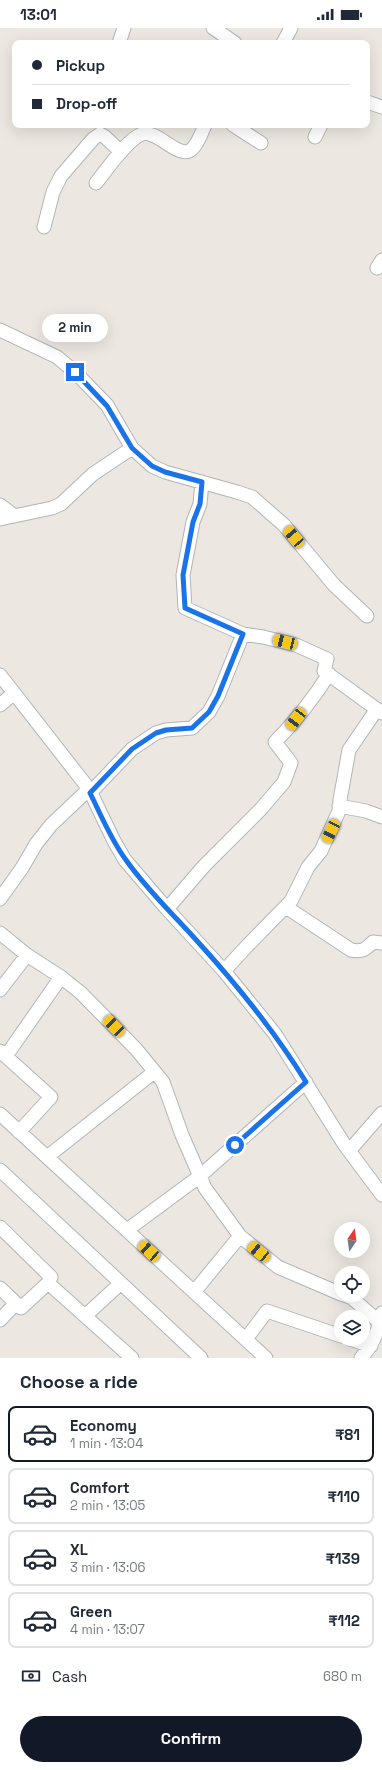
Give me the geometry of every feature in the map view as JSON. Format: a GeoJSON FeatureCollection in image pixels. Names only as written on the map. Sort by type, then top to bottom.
{"type":"FeatureCollection","features":[{"type":"Feature","properties":{"kind":"street"},"geometry":{"type":"LineString","coordinates":[[120,40],[124,28]]}},
{"type":"Feature","properties":{"kind":"street"},"geometry":{"type":"LineString","coordinates":[[213,28],[230,40]]}},
{"type":"Feature","properties":{"kind":"street"},"geometry":{"type":"LineString","coordinates":[[285,40],[291,28]]}},
{"type":"Feature","properties":{"kind":"street"},"geometry":{"type":"LineString","coordinates":[[370,103],[382,107]]}},
{"type":"Feature","properties":{"kind":"street"},"geometry":{"type":"LineString","coordinates":[[96,184],[121,152],[142,134],[147,134],[184,152],[189,152],[194,149],[204,128]]}},
{"type":"Feature","properties":{"kind":"street"},"geometry":{"type":"LineString","coordinates":[[238,128],[261,143]]}},
{"type":"Feature","properties":{"kind":"street"},"geometry":{"type":"LineString","coordinates":[[46,219],[53,192],[61,176],[96,136],[100,134],[104,136],[121,152]]}},
{"type":"Feature","properties":{"kind":"street"},"geometry":{"type":"LineString","coordinates":[[0,330],[57,357],[75,372],[107,406],[132,448],[152,466],[165,472],[252,497],[284,525],[334,585],[367,616]]}},
{"type":"Feature","properties":{"kind":"street"},"geometry":{"type":"LineString","coordinates":[[0,505],[6,517],[52,508],[62,504],[93,474],[132,448]]}},
{"type":"Feature","properties":{"kind":"street"},"geometry":{"type":"LineString","coordinates":[[202,482],[200,504],[193,522],[183,575],[185,608],[243,634],[296,645],[327,659],[324,671],[380,711],[349,750],[336,821],[321,851],[308,867],[291,901],[224,971]]}},
{"type":"Feature","properties":{"kind":"street"},"geometry":{"type":"LineString","coordinates":[[0,899],[22,868],[36,844],[51,825],[89,791],[132,749],[156,733],[166,730],[192,728],[207,714],[218,696],[243,634]]}},
{"type":"Feature","properties":{"kind":"street"},"geometry":{"type":"LineString","coordinates":[[167,909],[204,866],[261,809],[284,782],[291,762],[275,742],[291,726],[305,706],[311,703],[329,674]]}},
{"type":"Feature","properties":{"kind":"street"},"geometry":{"type":"LineString","coordinates":[[0,675],[89,791],[114,842],[125,860],[167,909],[224,971],[275,1034],[349,1151],[380,1186]]}},
{"type":"Feature","properties":{"kind":"street"},"geometry":{"type":"LineString","coordinates":[[0,705],[14,693]]}},
{"type":"Feature","properties":{"kind":"street"},"geometry":{"type":"LineString","coordinates":[[207,714],[222,713]]}},
{"type":"Feature","properties":{"kind":"street"},"geometry":{"type":"LineString","coordinates":[[339,806],[366,810],[382,817]]}},
{"type":"Feature","properties":{"kind":"street"},"geometry":{"type":"LineString","coordinates":[[286,907],[351,950],[359,952],[364,951],[373,942],[382,943]]}},
{"type":"Feature","properties":{"kind":"street"},"geometry":{"type":"LineString","coordinates":[[0,933],[27,955],[61,977],[87,999],[136,1049],[163,1082],[182,1135],[205,1188],[240,1236],[278,1267],[334,1291]]}},
{"type":"Feature","properties":{"kind":"street"},"geometry":{"type":"LineString","coordinates":[[0,990],[27,955]]}},
{"type":"Feature","properties":{"kind":"street"},"geometry":{"type":"LineString","coordinates":[[19,1132],[51,1097],[3,1053],[61,977]]}},
{"type":"Feature","properties":{"kind":"street"},"geometry":{"type":"LineString","coordinates":[[47,1158],[154,1072]]}},
{"type":"Feature","properties":{"kind":"street"},"geometry":{"type":"LineString","coordinates":[[127,1230],[200,1176],[306,1082]]}},
{"type":"Feature","properties":{"kind":"street"},"geometry":{"type":"LineString","coordinates":[[349,1151],[382,1113]]}},
{"type":"Feature","properties":{"kind":"street"},"geometry":{"type":"LineString","coordinates":[[0,1114],[266,1358]]}},
{"type":"Feature","properties":{"kind":"street"},"geometry":{"type":"LineString","coordinates":[[0,1170],[201,1358]]}},
{"type":"Feature","properties":{"kind":"street"},"geometry":{"type":"LineString","coordinates":[[0,1227],[51,1277],[48,1283],[21,1308],[0,1288]]}},
{"type":"Feature","properties":{"kind":"street"},"geometry":{"type":"LineString","coordinates":[[194,1292],[240,1236]]}},
{"type":"Feature","properties":{"kind":"street"},"geometry":{"type":"LineString","coordinates":[[48,1283],[132,1358]]}},
{"type":"Feature","properties":{"kind":"street"},"geometry":{"type":"LineString","coordinates":[[85,1316],[121,1283]]}},
{"type":"Feature","properties":{"kind":"street"},"geometry":{"type":"LineString","coordinates":[[357,1302],[380,1322],[377,1347],[361,1358]]}},
{"type":"Feature","properties":{"kind":"street"},"geometry":{"type":"LineString","coordinates":[[0,1320],[16,1303]]}},
{"type":"Feature","properties":{"kind":"street"},"geometry":{"type":"LineString","coordinates":[[246,1339],[267,1311],[334,1334]]}},
{"type":"Feature","properties":{"kind":"route"},"geometry":{"type":"LineString","coordinates":[[75,372],[107,406],[132,448],[152,466],[165,472],[202,482],[200,504],[193,522],[183,575],[185,608],[243,634],[218,696],[209,712],[192,728],[166,730],[156,733],[132,749],[90,793],[114,842],[125,860],[250,1002],[275,1034],[306,1082],[235,1145]]}}]}
